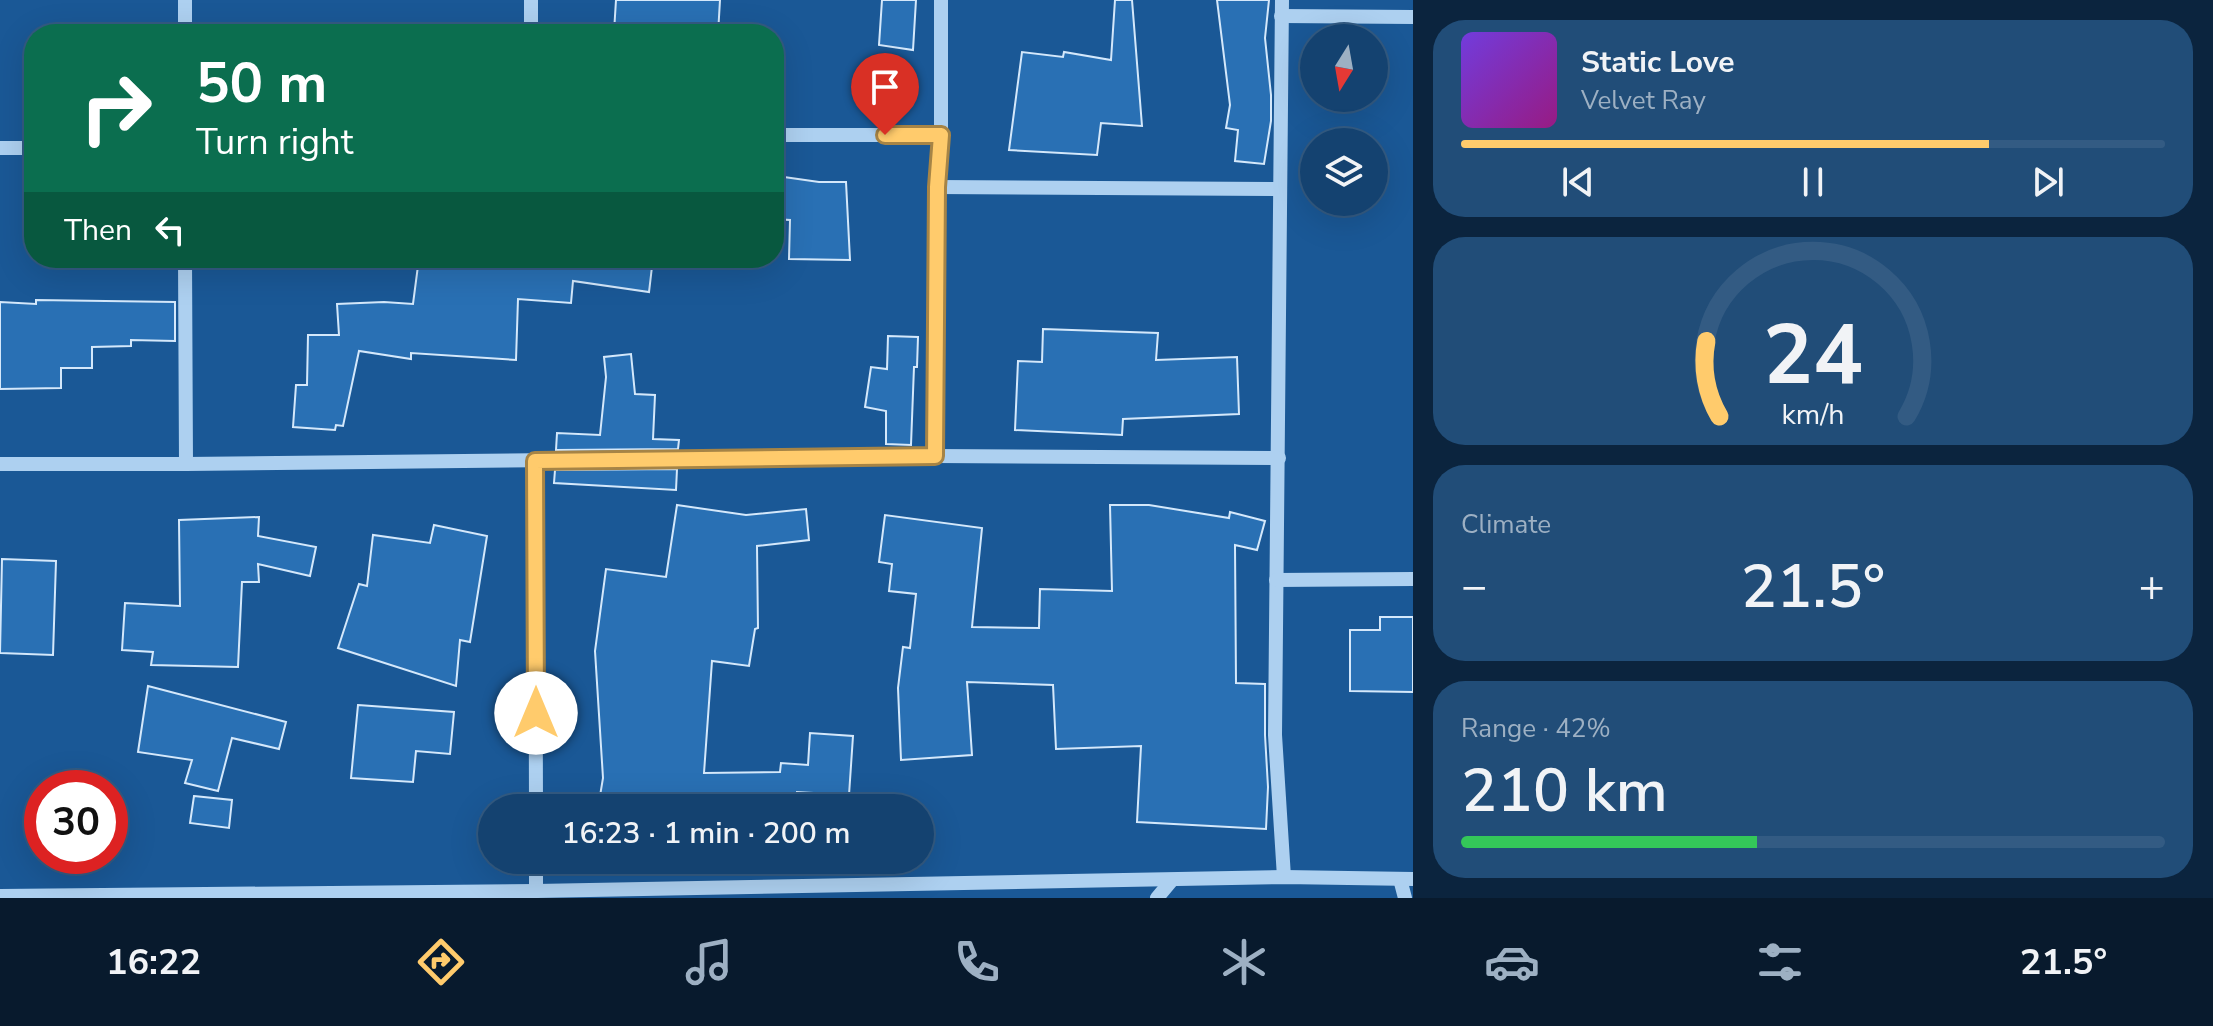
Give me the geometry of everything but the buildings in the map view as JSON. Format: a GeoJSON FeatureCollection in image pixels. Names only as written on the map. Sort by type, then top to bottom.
{"type":"FeatureCollection","features":[{"type":"Feature","properties":{"kind":"street"},"geometry":{"type":"LineString","coordinates":[[185,0],[185,24]]}},
{"type":"Feature","properties":{"kind":"street"},"geometry":{"type":"LineString","coordinates":[[531,0],[531,24]]}},
{"type":"Feature","properties":{"kind":"street"},"geometry":{"type":"LineString","coordinates":[[935,456],[941,0]]}},
{"type":"Feature","properties":{"kind":"street"},"geometry":{"type":"LineString","coordinates":[[1282,0],[1275,735],[1284,877]]}},
{"type":"Feature","properties":{"kind":"street"},"geometry":{"type":"LineString","coordinates":[[1281,16],[1413,17]]}},
{"type":"Feature","properties":{"kind":"street"},"geometry":{"type":"LineString","coordinates":[[784,135],[941,135]]}},
{"type":"Feature","properties":{"kind":"street"},"geometry":{"type":"LineString","coordinates":[[0,148],[24,148]]}},
{"type":"Feature","properties":{"kind":"street"},"geometry":{"type":"LineString","coordinates":[[937,187],[1280,189]]}},
{"type":"Feature","properties":{"kind":"street"},"geometry":{"type":"LineString","coordinates":[[185,268],[186,464]]}},
{"type":"Feature","properties":{"kind":"street"},"geometry":{"type":"LineString","coordinates":[[0,464],[935,456],[1279,458]]}},
{"type":"Feature","properties":{"kind":"street"},"geometry":{"type":"LineString","coordinates":[[535,461],[536,794]]}},
{"type":"Feature","properties":{"kind":"street"},"geometry":{"type":"LineString","coordinates":[[1276,580],[1413,579]]}},
{"type":"Feature","properties":{"kind":"street"},"geometry":{"type":"LineString","coordinates":[[536,874],[536,891]]}},
{"type":"Feature","properties":{"kind":"street"},"geometry":{"type":"LineString","coordinates":[[0,896],[536,891],[1284,877],[1407,879],[1405,898]]}},
{"type":"Feature","properties":{"kind":"street"},"geometry":{"type":"LineString","coordinates":[[1157,898],[1172,880]]}},
{"type":"Feature","properties":{"kind":"route"},"geometry":{"type":"LineString","coordinates":[[536,713],[535,461],[935,456],[937,187],[941,135],[885,135]]}}]}
